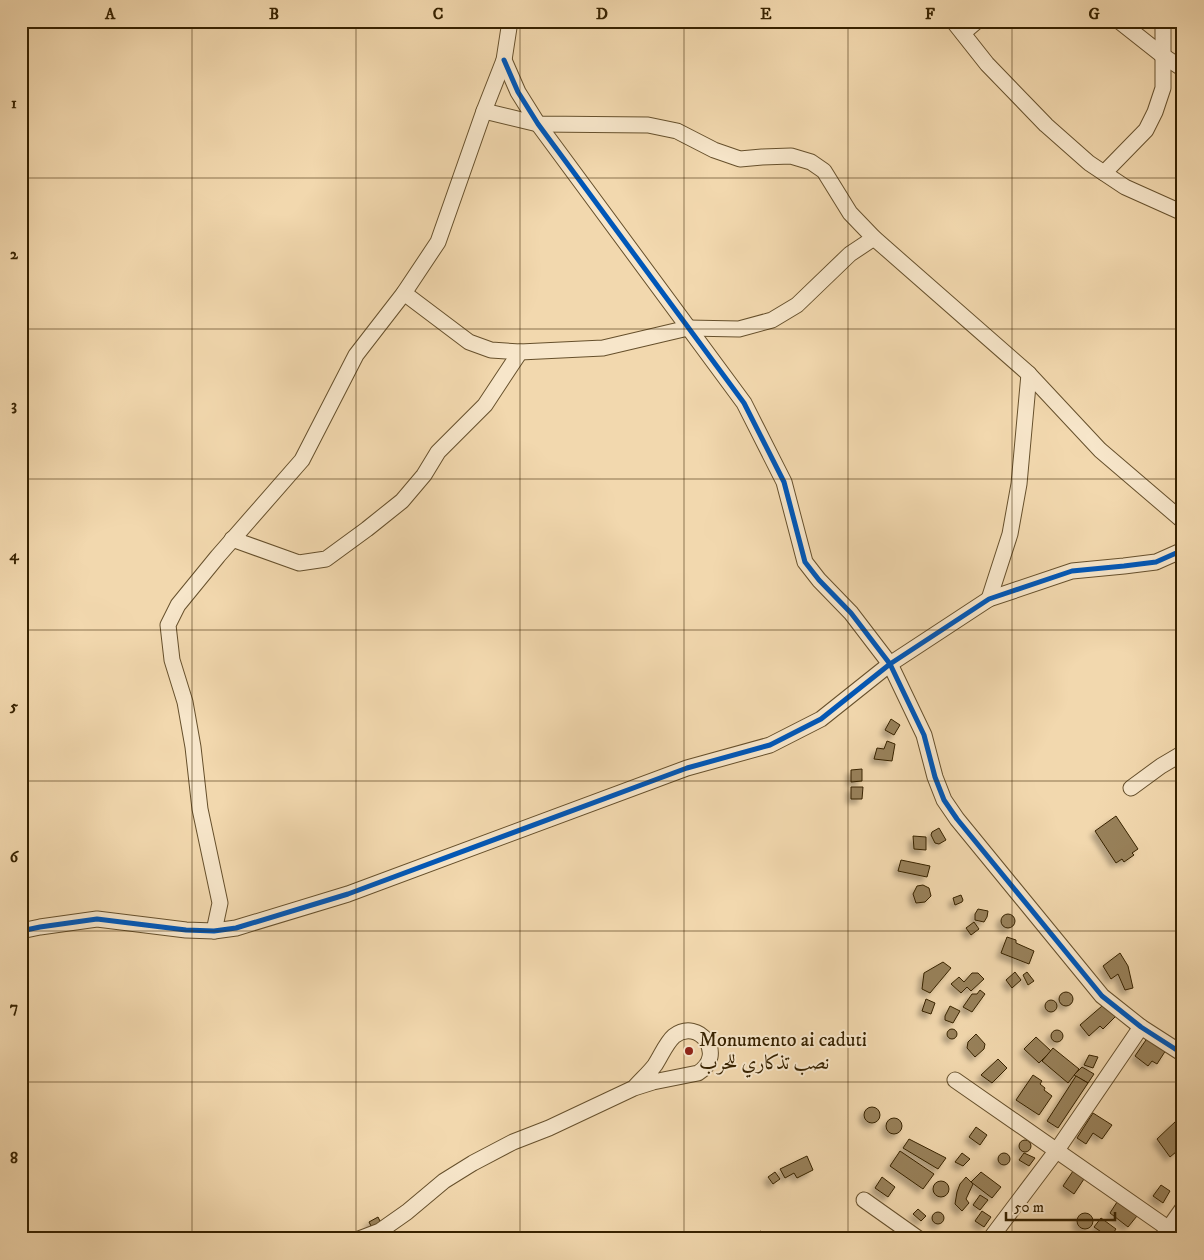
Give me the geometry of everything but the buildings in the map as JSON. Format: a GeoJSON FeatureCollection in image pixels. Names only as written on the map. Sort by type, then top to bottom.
{"type":"FeatureCollection","features":[{"type":"Feature","properties":{"kind":"street"},"geometry":{"type":"LineString","coordinates":[[214,931],[220,903],[200,809],[193,747],[184,702],[172,660],[168,625],[178,605],[232,539],[302,460],[356,355],[404,293],[438,242],[504,60],[510,21]]}},
{"type":"Feature","properties":{"kind":"street"},"geometry":{"type":"LineString","coordinates":[[953,21],[987,64],[1046,125],[1089,163],[1125,187],[1183,213]]}},
{"type":"Feature","properties":{"kind":"street"},"geometry":{"type":"LineString","coordinates":[[963,34],[976,21]]}},
{"type":"Feature","properties":{"kind":"street"},"geometry":{"type":"LineString","coordinates":[[1119,21],[1183,69]]}},
{"type":"Feature","properties":{"kind":"street"},"geometry":{"type":"LineString","coordinates":[[1104,173],[1146,130],[1155,112],[1163,88],[1164,21]]}},
{"type":"Feature","properties":{"kind":"street"},"geometry":{"type":"LineString","coordinates":[[504,60],[518,92],[538,124],[744,404],[784,482],[805,562],[819,580],[851,613],[890,664],[924,735],[934,777],[944,800],[1102,996],[1141,1027],[1183,1054]]}},
{"type":"Feature","properties":{"kind":"street"},"geometry":{"type":"LineString","coordinates":[[484,111],[538,124],[648,125],[677,131],[714,150],[740,159],[762,156],[791,156],[811,162],[824,171],[850,213],[874,238],[1029,374],[1100,450],[1183,521]]}},
{"type":"Feature","properties":{"kind":"street"},"geometry":{"type":"LineString","coordinates":[[404,293],[470,342],[491,350],[520,352],[603,348],[688,328],[739,329],[772,320],[797,305],[850,254],[874,238]]}},
{"type":"Feature","properties":{"kind":"street"},"geometry":{"type":"LineString","coordinates":[[232,539],[298,563],[326,559],[402,501],[424,475],[438,452],[485,404],[520,352]]}},
{"type":"Feature","properties":{"kind":"street"},"geometry":{"type":"LineString","coordinates":[[989,599],[1010,534],[1019,484],[1029,374]]}},
{"type":"Feature","properties":{"kind":"street"},"geometry":{"type":"LineString","coordinates":[[21,931],[97,919],[186,930],[214,931],[236,928],[348,894],[687,768],[770,745],[821,719],[890,664],[989,599],[1072,571],[1156,562],[1183,550]]}},
{"type":"Feature","properties":{"kind":"street"},"geometry":{"type":"LineString","coordinates":[[1131,788],[1183,753]]}},
{"type":"Feature","properties":{"kind":"street"},"geometry":{"type":"LineString","coordinates":[[990,1239],[1056,1150],[1141,1027]]}},
{"type":"Feature","properties":{"kind":"street"},"geometry":{"type":"LineString","coordinates":[[359,1239],[380,1231],[444,1182],[473,1163],[513,1142],[634,1088],[653,1082],[691,1075],[703,1070],[709,1061],[710,1054],[707,1041],[693,1031],[680,1032],[674,1036],[654,1065],[634,1088]]}},
{"type":"Feature","properties":{"kind":"street"},"geometry":{"type":"LineString","coordinates":[[955,1080],[1056,1150],[1169,1236],[1183,1208]]}},
{"type":"Feature","properties":{"kind":"street"},"geometry":{"type":"LineString","coordinates":[[864,1200],[920,1239]]}},
{"type":"Feature","properties":{"kind":"cycle path"},"geometry":{"type":"LineString","coordinates":[[504,60],[518,92],[538,124],[744,403],[784,482],[805,562],[819,580],[851,613],[890,664],[924,735],[935,777],[944,800],[957,819],[1102,996],[1141,1027],[1183,1054]]}},
{"type":"Feature","properties":{"kind":"cycle path"},"geometry":{"type":"LineString","coordinates":[[21,931],[97,919],[186,930],[214,931],[236,928],[348,894],[687,768],[770,745],[821,719],[890,664],[989,599],[1072,571],[1156,562],[1183,550]]}},
{"type":"Feature","properties":{"kind":"place","name":"Monumento ai caduti نصب تذكاري للحرب"},"geometry":{"type":"Point","coordinates":[689,1051]}}]}
